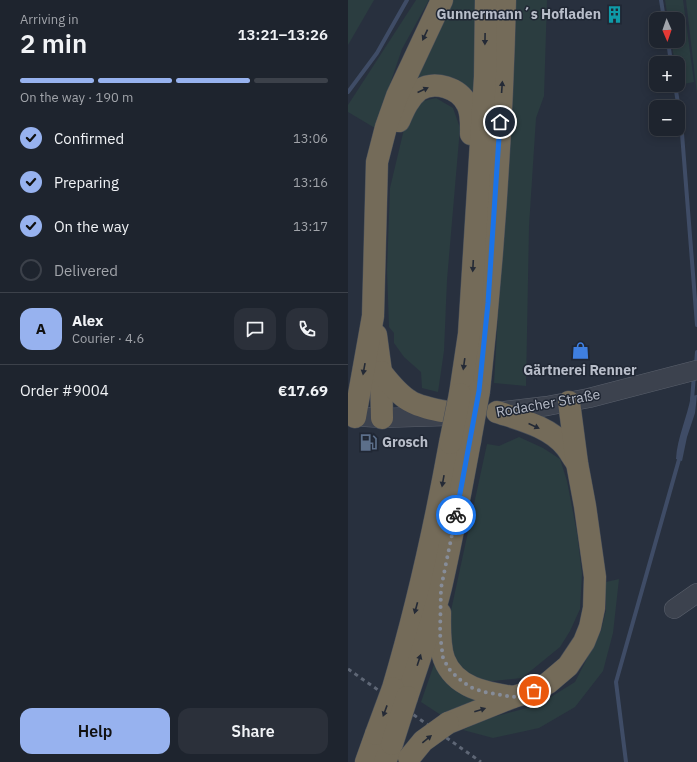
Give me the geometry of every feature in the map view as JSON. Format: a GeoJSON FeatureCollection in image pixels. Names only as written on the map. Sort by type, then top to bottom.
{"type":"FeatureCollection","features":[{"type":"Feature","properties":{"kind":"highway"},"geometry":{"type":"LineString","coordinates":[[382,418],[381,372],[373,316],[377,162],[386,127],[397,96],[442,0]]}},
{"type":"Feature","properties":{"kind":"highway"},"geometry":{"type":"LineString","coordinates":[[469,392],[469,334],[485,77],[486,0]]}},
{"type":"Feature","properties":{"kind":"highway"},"geometry":{"type":"LineString","coordinates":[[400,693],[426,640],[441,588],[453,530],[460,442],[488,303],[503,76],[505,0]]}},
{"type":"Feature","properties":{"kind":"highway"},"geometry":{"type":"LineString","coordinates":[[376,200],[399,120],[406,104],[419,90],[426,87],[440,86],[453,89],[459,93],[467,104],[470,114],[475,228]]}},
{"type":"Feature","properties":{"kind":"highway"},"geometry":{"type":"LineString","coordinates":[[351,417],[373,316]]}},
{"type":"Feature","properties":{"kind":"highway"},"geometry":{"type":"LineString","coordinates":[[381,372],[391,385],[409,401],[421,406],[462,415]]}},
{"type":"Feature","properties":{"kind":"highway"},"geometry":{"type":"LineString","coordinates":[[407,760],[423,741],[448,723],[513,697],[534,691],[548,683],[568,666],[584,642],[590,627],[594,608],[595,577],[569,402]]}},
{"type":"Feature","properties":{"kind":"highway"},"geometry":{"type":"LineString","coordinates":[[498,412],[532,424],[553,435],[566,446],[577,463]]}},
{"type":"Feature","properties":{"kind":"highway"},"geometry":{"type":"LineString","coordinates":[[366,762],[384,747],[400,693],[418,599],[438,508],[460,442]]}},
{"type":"Feature","properties":{"kind":"highway"},"geometry":{"type":"LineString","coordinates":[[441,588],[440,634],[443,658],[449,669],[470,687],[484,692],[513,697]]}},
{"type":"Feature","properties":{"kind":"street","name":"Rodacher Straße"},"geometry":{"type":"LineString","coordinates":[[351,417],[423,418],[498,412],[547,406],[589,398],[691,371]]}},
{"type":"Feature","properties":{"kind":"street"},"geometry":{"type":"LineString","coordinates":[[674,609],[697,593]]}},
{"type":"Feature","properties":{"kind":"shaded area"},"geometry":{"type":"Polygon","coordinates":[[[348,0],[374,0],[348,45],[348,0]]]}},
{"type":"Feature","properties":{"kind":"shaded area"},"geometry":{"type":"Polygon","coordinates":[[[416,0],[429,0],[402,49],[375,128],[348,112],[348,105],[416,0]]]}},
{"type":"Feature","properties":{"kind":"shaded area"},"geometry":{"type":"Polygon","coordinates":[[[453,0],[480,0],[474,91],[446,81],[417,77],[453,0]]]}},
{"type":"Feature","properties":{"kind":"shaded area"},"geometry":{"type":"Polygon","coordinates":[[[510,0],[547,0],[544,96],[536,118],[529,226],[526,386],[494,383],[509,130],[510,0]]]}},
{"type":"Feature","properties":{"kind":"shaded area"},"geometry":{"type":"Polygon","coordinates":[[[665,0],[683,0],[685,12],[667,12],[665,0]]]}},
{"type":"Feature","properties":{"kind":"shaded area"},"geometry":{"type":"Polygon","coordinates":[[[686,0],[697,0],[697,94],[686,0]]]}},
{"type":"Feature","properties":{"kind":"shaded area"},"geometry":{"type":"Polygon","coordinates":[[[685,15],[694,82],[685,84],[685,56],[674,56],[672,48],[685,48],[685,15]]]}},
{"type":"Feature","properties":{"kind":"shaded area"},"geometry":{"type":"Polygon","coordinates":[[[436,98],[453,108],[460,128],[447,280],[444,351],[438,392],[422,388],[421,372],[404,357],[394,343],[394,333],[389,327],[387,270],[390,188],[409,108],[419,102],[436,98]]]}},
{"type":"Feature","properties":{"kind":"shaded area"},"geometry":{"type":"Polygon","coordinates":[[[519,437],[543,448],[560,459],[567,481],[577,533],[582,574],[580,609],[570,631],[560,647],[522,678],[483,682],[454,667],[444,643],[487,444],[499,446],[519,437]]]}},
{"type":"Feature","properties":{"kind":"shaded area"},"geometry":{"type":"Polygon","coordinates":[[[619,579],[613,633],[603,671],[575,707],[539,728],[493,738],[463,730],[485,719],[538,705],[575,682],[601,631],[606,610],[606,582],[619,579]]]}},
{"type":"Feature","properties":{"kind":"shaded area"},"geometry":{"type":"Polygon","coordinates":[[[436,659],[479,700],[444,717],[421,702],[436,659]]]}},
{"type":"Feature","properties":{"kind":"water"},"geometry":{"type":"Polygon","coordinates":[[[697,395],[695,413],[687,437],[682,461],[676,459],[678,443],[691,396],[697,395]]]}},
{"type":"Feature","properties":{"kind":"waterway"},"geometry":{"type":"LineString","coordinates":[[348,92],[377,53],[407,0]]}},
{"type":"Feature","properties":{"kind":"waterway"},"geometry":{"type":"LineString","coordinates":[[661,0],[663,12]]}},
{"type":"Feature","properties":{"kind":"waterway"},"geometry":{"type":"LineString","coordinates":[[669,48],[670,56]]}},
{"type":"Feature","properties":{"kind":"waterway"},"geometry":{"type":"LineString","coordinates":[[676,92],[681,121],[697,325]]}},
{"type":"Feature","properties":{"kind":"waterway"},"geometry":{"type":"LineString","coordinates":[[696,365],[697,352]]}},
{"type":"Feature","properties":{"kind":"waterway"},"geometry":{"type":"LineString","coordinates":[[692,400],[694,375]]}},
{"type":"Feature","properties":{"kind":"waterway"},"geometry":{"type":"LineString","coordinates":[[626,762],[616,682],[680,456]]}},
{"type":"Feature","properties":{"kind":"railway"},"geometry":{"type":"LineString","coordinates":[[348,669],[481,762]]}},
{"type":"Feature","properties":{"kind":"way so far"},"geometry":{"type":"LineString","coordinates":[[456,515],[441,588],[440,634],[443,658],[449,669],[470,687],[484,692],[513,697],[534,691]]}},
{"type":"Feature","properties":{"kind":"place","name":"Gunnermann´s Hofladen"},"geometry":{"type":"Point","coordinates":[614,14]}},
{"type":"Feature","properties":{"kind":"place","name":"Gärtnerei Renner"},"geometry":{"type":"Point","coordinates":[580,350]}},
{"type":"Feature","properties":{"kind":"place","name":"Grosch"},"geometry":{"type":"Point","coordinates":[369,442]}},
{"type":"Feature","properties":{"kind":"route"},"geometry":{"type":"LineString","coordinates":[[456,515],[479,391],[494,229],[500,122]]}}]}
